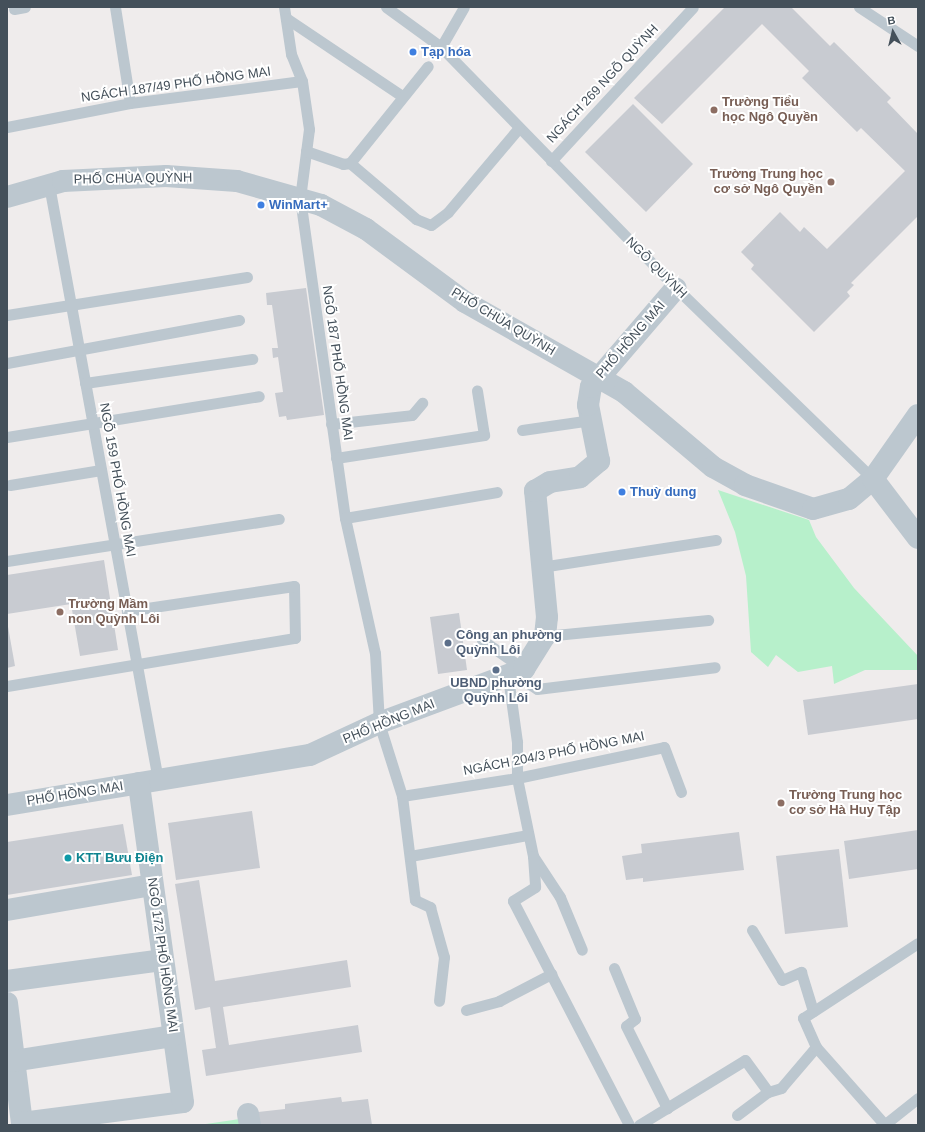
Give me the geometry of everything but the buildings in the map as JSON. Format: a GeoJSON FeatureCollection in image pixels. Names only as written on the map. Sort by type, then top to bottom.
{"type":"FeatureCollection","features":[{"type":"Feature","properties":{"kind":"street","name":"PHỐ CHÙA QUỲNH"},"geometry":{"type":"LineString","coordinates":[[7,197],[63,181],[174,177],[237,181],[300,198],[366,229],[465,302],[624,392],[713,466],[775,498],[813,509],[849,499],[873,479],[918,415]]}},
{"type":"Feature","properties":{"kind":"street","name":"PHỐ HỒNG MAI"},"geometry":{"type":"LineString","coordinates":[[7,805],[310,755],[379,723],[515,674],[545,636],[547,617],[541,567],[535,491],[550,482],[580,477],[599,461],[591,420],[591,387],[598,377],[676,288]]}},
{"type":"Feature","properties":{"kind":"street","name":"NGÕ QUỲNH"},"geometry":{"type":"LineString","coordinates":[[873,479],[918,537]]}},
{"type":"Feature","properties":{"kind":"street","name":"NGÕ 172 PHỐ HỒNG MAI"},"geometry":{"type":"LineString","coordinates":[[13,1061],[22,1123],[183,1102],[172,1036],[152,885],[149,782]]}},
{"type":"Feature","properties":{"kind":"street"},"geometry":{"type":"LineString","coordinates":[[7,910],[152,885]]}},
{"type":"Feature","properties":{"kind":"street"},"geometry":{"type":"LineString","coordinates":[[7,981],[162,960]]}},
{"type":"Feature","properties":{"kind":"street"},"geometry":{"type":"LineString","coordinates":[[7,1003],[13,1061],[172,1036]]}},
{"type":"Feature","properties":{"kind":"lane"},"geometry":{"type":"LineString","coordinates":[[115,7],[130,103]]}},
{"type":"Feature","properties":{"kind":"lane","name":"NGÕ QUỲNH"},"geometry":{"type":"LineString","coordinates":[[386,7],[441,47],[518,129],[676,288],[873,479]]}},
{"type":"Feature","properties":{"kind":"lane"},"geometry":{"type":"LineString","coordinates":[[441,47],[464,7]]}},
{"type":"Feature","properties":{"kind":"lane","name":"NGÁCH 269 NGÕ QUỲNH"},"geometry":{"type":"LineString","coordinates":[[551,161],[693,7]]}},
{"type":"Feature","properties":{"kind":"lane"},"geometry":{"type":"LineString","coordinates":[[860,7],[918,46]]}},
{"type":"Feature","properties":{"kind":"lane"},"geometry":{"type":"LineString","coordinates":[[285,13],[402,96]]}},
{"type":"Feature","properties":{"kind":"lane","name":"NGÕ 187 PHỐ HỒNG MAI"},"geometry":{"type":"LineString","coordinates":[[285,13],[291,54],[302,81],[309,129],[300,198],[345,518],[375,653],[379,723],[402,796],[415,900],[430,907],[444,957],[439,1001]]}},
{"type":"Feature","properties":{"kind":"lane"},"geometry":{"type":"LineString","coordinates":[[306,151],[342,164],[350,163],[402,96],[428,66]]}},
{"type":"Feature","properties":{"kind":"lane","name":"NGÁCH 187/49 PHỐ HỒNG MAI"},"geometry":{"type":"LineString","coordinates":[[7,127],[130,103],[302,81]]}},
{"type":"Feature","properties":{"kind":"lane"},"geometry":{"type":"LineString","coordinates":[[350,163],[416,219],[431,225],[448,212],[518,129]]}},
{"type":"Feature","properties":{"kind":"lane","name":"NGÕ 159 PHỐ HỒNG MAI"},"geometry":{"type":"LineString","coordinates":[[49,185],[137,665],[149,782]]}},
{"type":"Feature","properties":{"kind":"lane"},"geometry":{"type":"LineString","coordinates":[[7,315],[247,277]]}},
{"type":"Feature","properties":{"kind":"lane"},"geometry":{"type":"LineString","coordinates":[[7,363],[80,352],[239,320]]}},
{"type":"Feature","properties":{"kind":"lane"},"geometry":{"type":"LineString","coordinates":[[85,383],[252,359]]}},
{"type":"Feature","properties":{"kind":"lane"},"geometry":{"type":"LineString","coordinates":[[336,458],[484,435],[476,391]]}},
{"type":"Feature","properties":{"kind":"lane"},"geometry":{"type":"LineString","coordinates":[[7,437],[259,396]]}},
{"type":"Feature","properties":{"kind":"lane"},"geometry":{"type":"LineString","coordinates":[[331,424],[412,415],[422,403]]}},
{"type":"Feature","properties":{"kind":"lane"},"geometry":{"type":"LineString","coordinates":[[522,430],[591,420]]}},
{"type":"Feature","properties":{"kind":"lane"},"geometry":{"type":"LineString","coordinates":[[10,485],[101,470]]}},
{"type":"Feature","properties":{"kind":"lane"},"geometry":{"type":"LineString","coordinates":[[345,518],[496,492]]}},
{"type":"Feature","properties":{"kind":"lane"},"geometry":{"type":"LineString","coordinates":[[7,561],[278,519]]}},
{"type":"Feature","properties":{"kind":"lane"},"geometry":{"type":"LineString","coordinates":[[541,567],[716,540]]}},
{"type":"Feature","properties":{"kind":"lane"},"geometry":{"type":"LineString","coordinates":[[7,686],[295,638],[294,586],[127,611]]}},
{"type":"Feature","properties":{"kind":"lane"},"geometry":{"type":"LineString","coordinates":[[545,636],[708,620]]}},
{"type":"Feature","properties":{"kind":"lane"},"geometry":{"type":"LineString","coordinates":[[482,640],[515,674],[537,689],[715,667]]}},
{"type":"Feature","properties":{"kind":"lane"},"geometry":{"type":"LineString","coordinates":[[515,674],[517,778],[533,856],[535,887],[513,901],[629,1125]]}},
{"type":"Feature","properties":{"kind":"lane","name":"NGÁCH 204/3 PHỐ HỒNG MAI"},"geometry":{"type":"LineString","coordinates":[[402,796],[517,778],[664,747],[682,792]]}},
{"type":"Feature","properties":{"kind":"lane"},"geometry":{"type":"LineString","coordinates":[[410,856],[528,835]]}},
{"type":"Feature","properties":{"kind":"lane"},"geometry":{"type":"LineString","coordinates":[[533,856],[560,897],[582,950]]}},
{"type":"Feature","properties":{"kind":"lane"},"geometry":{"type":"LineString","coordinates":[[752,930],[782,980],[801,972],[814,1011]]}},
{"type":"Feature","properties":{"kind":"lane"},"geometry":{"type":"LineString","coordinates":[[918,943],[803,1018],[816,1047],[884,1125],[918,1098]]}},
{"type":"Feature","properties":{"kind":"lane"},"geometry":{"type":"LineString","coordinates":[[614,968],[634,1019],[626,1026],[667,1108]]}},
{"type":"Feature","properties":{"kind":"lane"},"geometry":{"type":"LineString","coordinates":[[466,1010],[499,1001],[551,974]]}},
{"type":"Feature","properties":{"kind":"lane"},"geometry":{"type":"LineString","coordinates":[[737,1115],[768,1092],[781,1088],[816,1047]]}},
{"type":"Feature","properties":{"kind":"lane"},"geometry":{"type":"LineString","coordinates":[[639,1125],[745,1060],[768,1092]]}},
{"type":"Feature","properties":{"kind":"green space"},"geometry":{"type":"Polygon","coordinates":[[[718,490],[809,520],[816,537],[854,588],[918,656],[918,670],[865,670],[834,684],[832,666],[798,672],[776,655],[768,667],[751,652],[746,576],[735,532],[718,490]]]}},
{"type":"Feature","properties":{"kind":"green space"},"geometry":{"type":"Polygon","coordinates":[[[240,1119],[240,1125],[199,1125],[240,1119]]]}},
{"type":"Feature","properties":{"kind":"place","name":"Tạp hóa"},"geometry":{"type":"Point","coordinates":[413,52]}},
{"type":"Feature","properties":{"kind":"place","name":"Trường Tiểu học Ngô Quyền"},"geometry":{"type":"Point","coordinates":[714,110]}},
{"type":"Feature","properties":{"kind":"place","name":"Trường Trung học cơ sở Ngô Quyền"},"geometry":{"type":"Point","coordinates":[831,182]}},
{"type":"Feature","properties":{"kind":"place","name":"WinMart+"},"geometry":{"type":"Point","coordinates":[261,205]}},
{"type":"Feature","properties":{"kind":"place","name":"Thuỳ dung"},"geometry":{"type":"Point","coordinates":[622,492]}},
{"type":"Feature","properties":{"kind":"place","name":"Trường Mầm non Quỳnh Lôi"},"geometry":{"type":"Point","coordinates":[60,612]}},
{"type":"Feature","properties":{"kind":"place","name":"Công an phường Quỳnh Lôi"},"geometry":{"type":"Point","coordinates":[448,643]}},
{"type":"Feature","properties":{"kind":"place","name":"UBND phường Quỳnh Lôi"},"geometry":{"type":"Point","coordinates":[496,670]}},
{"type":"Feature","properties":{"kind":"place","name":"Trường Trung học cơ sở Hà Huy Tập"},"geometry":{"type":"Point","coordinates":[781,803]}},
{"type":"Feature","properties":{"kind":"place","name":"KTT Bưu Điện"},"geometry":{"type":"Point","coordinates":[68,858]}}]}
